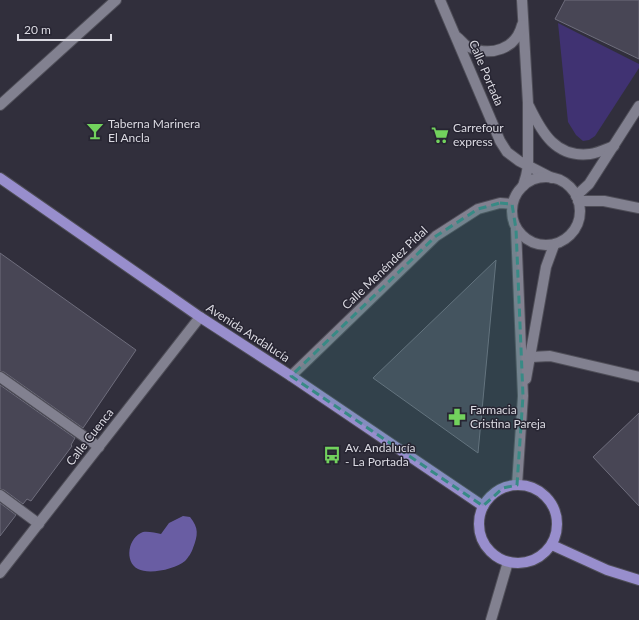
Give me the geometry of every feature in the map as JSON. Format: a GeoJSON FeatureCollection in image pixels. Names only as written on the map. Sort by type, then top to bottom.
{"type":"FeatureCollection","features":[{"type":"Feature","properties":{"kind":"main road","name":"Avenida Andalucía"},"geometry":{"type":"LineString","coordinates":[[0,178],[200,317],[291,376],[483,506]]}},
{"type":"Feature","properties":{"kind":"main road"},"geometry":{"type":"LineString","coordinates":[[516,485],[528,486],[540,491],[549,499],[555,509],[558,521],[552,545],[543,554],[533,560],[521,563],[508,562],[497,557],[488,549],[482,539],[479,528],[483,506],[492,495],[503,488],[516,485]]}},
{"type":"Feature","properties":{"kind":"main road"},"geometry":{"type":"LineString","coordinates":[[552,545],[601,568],[639,580]]}},
{"type":"Feature","properties":{"kind":"street"},"geometry":{"type":"LineString","coordinates":[[0,105],[116,0]]}},
{"type":"Feature","properties":{"kind":"street","name":"Calle Portada"},"geometry":{"type":"LineString","coordinates":[[440,0],[500,141],[507,152],[528,166],[552,178]]}},
{"type":"Feature","properties":{"kind":"street"},"geometry":{"type":"LineString","coordinates":[[516,485],[523,396],[516,229],[513,221],[512,204],[514,198],[523,186],[528,166],[528,103],[522,0]]}},
{"type":"Feature","properties":{"kind":"street"},"geometry":{"type":"LineString","coordinates":[[456,35],[468,47],[485,51],[501,50],[512,43],[520,32],[524,22]]}},
{"type":"Feature","properties":{"kind":"street"},"geometry":{"type":"LineString","coordinates":[[528,103],[538,126],[553,144],[564,152],[592,154],[614,146]]}},
{"type":"Feature","properties":{"kind":"street"},"geometry":{"type":"LineString","coordinates":[[577,199],[589,184],[639,106]]}},
{"type":"Feature","properties":{"kind":"street"},"geometry":{"type":"LineString","coordinates":[[516,229],[523,237],[532,243],[554,245],[564,240],[572,233],[578,223],[580,212],[577,199],[570,188],[562,181],[552,178],[541,178],[531,181],[523,186]]}},
{"type":"Feature","properties":{"kind":"street"},"geometry":{"type":"LineString","coordinates":[[577,199],[604,201],[639,208]]}},
{"type":"Feature","properties":{"kind":"street","name":"Calle Menéndez Pidal"},"geometry":{"type":"LineString","coordinates":[[291,376],[436,236],[478,209],[500,203],[512,204]]}},
{"type":"Feature","properties":{"kind":"street"},"geometry":{"type":"LineString","coordinates":[[523,396],[546,267],[554,245]]}},
{"type":"Feature","properties":{"kind":"street","name":"Calle Cuenca"},"geometry":{"type":"LineString","coordinates":[[0,573],[200,317]]}},
{"type":"Feature","properties":{"kind":"street"},"geometry":{"type":"LineString","coordinates":[[531,357],[550,356],[639,377]]}},
{"type":"Feature","properties":{"kind":"street"},"geometry":{"type":"LineString","coordinates":[[0,377],[99,447]]}},
{"type":"Feature","properties":{"kind":"street"},"geometry":{"type":"LineString","coordinates":[[0,495],[38,524]]}},
{"type":"Feature","properties":{"kind":"street"},"geometry":{"type":"LineString","coordinates":[[491,620],[508,562]]}},
{"type":"Feature","properties":{"kind":"highlighted area"},"geometry":{"type":"Polygon","coordinates":[[[500,203],[512,204],[516,229],[523,396],[517,485],[503,488],[483,506],[291,376],[436,236],[478,209],[500,203]]]}},
{"type":"Feature","properties":{"kind":"shaded area"},"geometry":{"type":"Polygon","coordinates":[[[558,23],[639,64],[639,68],[595,136],[589,140],[583,141],[576,135],[568,122],[558,23]]]}},
{"type":"Feature","properties":{"kind":"shaded area"},"geometry":{"type":"Polygon","coordinates":[[[183,516],[190,517],[197,532],[190,555],[185,561],[169,569],[155,571],[143,571],[134,566],[129,556],[131,544],[134,539],[143,532],[161,534],[169,523],[183,516]]]}},
{"type":"Feature","properties":{"kind":"building"},"geometry":{"type":"Polygon","coordinates":[[[565,0],[639,0],[639,59],[555,19],[565,0]]]}},
{"type":"Feature","properties":{"kind":"building"},"geometry":{"type":"Polygon","coordinates":[[[0,253],[136,350],[83,428],[4,372],[0,371],[0,253]]]}},
{"type":"Feature","properties":{"kind":"building"},"geometry":{"type":"Polygon","coordinates":[[[496,260],[478,453],[373,378],[496,260]]]}},
{"type":"Feature","properties":{"kind":"building"},"geometry":{"type":"Polygon","coordinates":[[[0,385],[75,438],[71,445],[72,446],[31,501],[27,499],[23,504],[4,490],[0,489],[0,385]]]}},
{"type":"Feature","properties":{"kind":"building"},"geometry":{"type":"Polygon","coordinates":[[[639,413],[639,506],[593,457],[639,413]]]}},
{"type":"Feature","properties":{"kind":"building"},"geometry":{"type":"Polygon","coordinates":[[[0,503],[16,515],[0,536],[0,503]]]}},
{"type":"Feature","properties":{"kind":"place","name":"Taberna Marinera El Ancla"},"geometry":{"type":"Point","coordinates":[95,131]}},
{"type":"Feature","properties":{"kind":"place","name":"Carrefour express"},"geometry":{"type":"Point","coordinates":[440,135]}},
{"type":"Feature","properties":{"kind":"place","name":"Farmacia Cristina Pareja"},"geometry":{"type":"Point","coordinates":[457,417]}},
{"type":"Feature","properties":{"kind":"place","name":"Av. Andalucía - La Portada"},"geometry":{"type":"Point","coordinates":[332,455]}}]}
